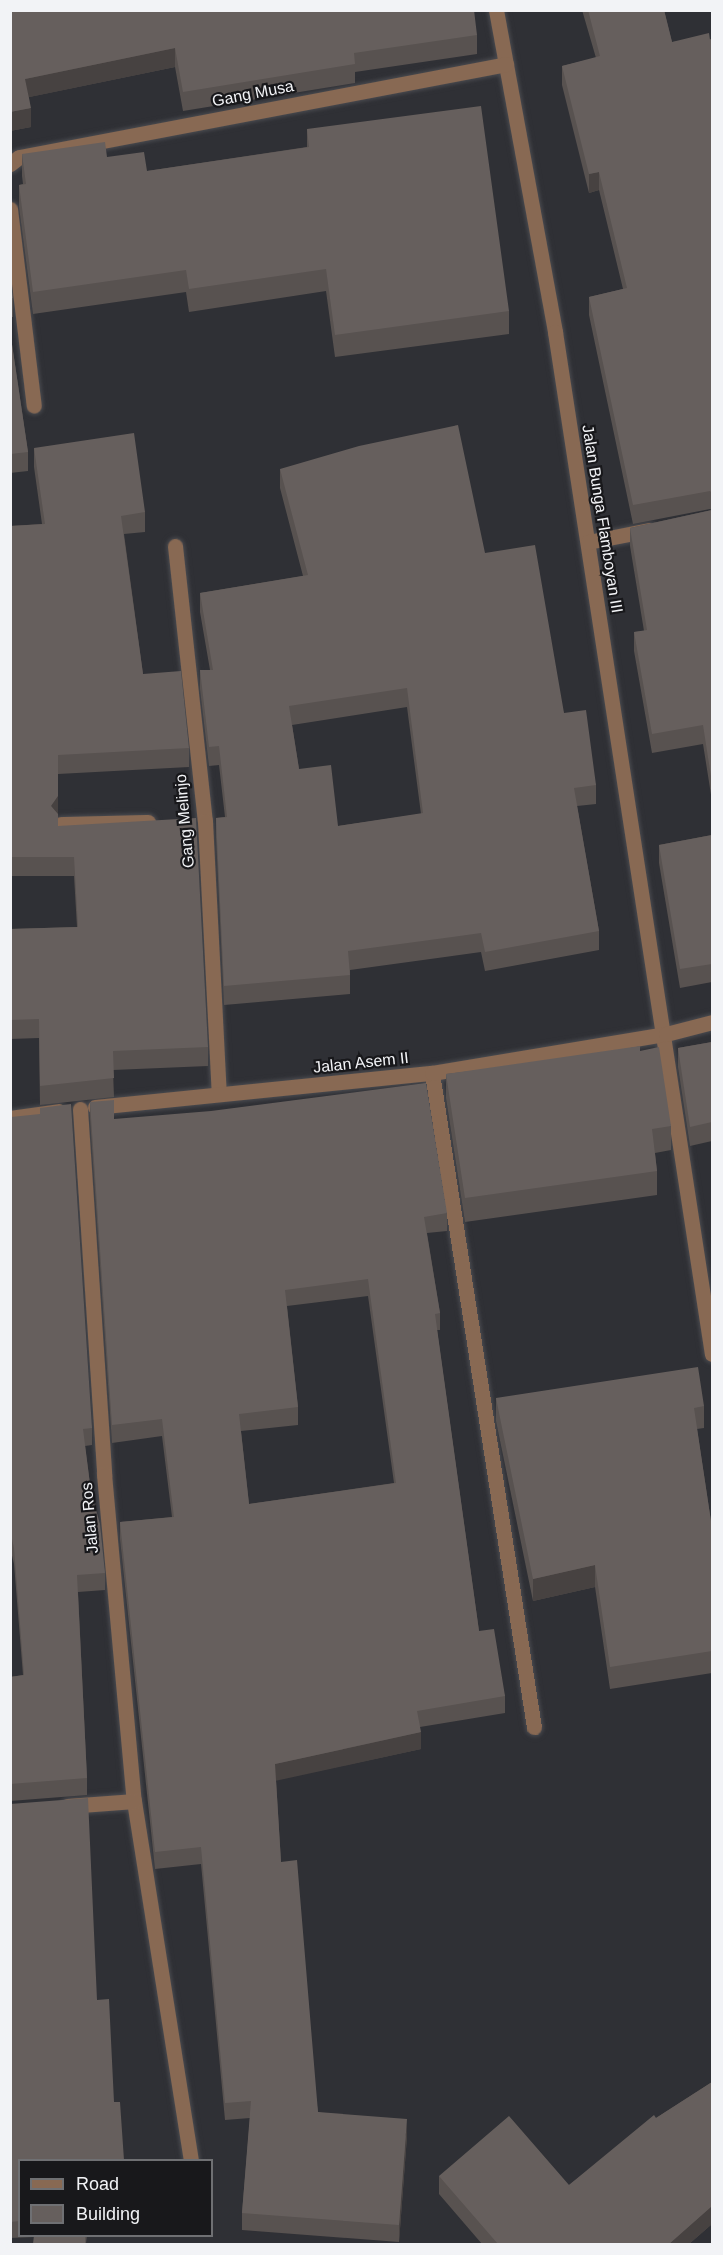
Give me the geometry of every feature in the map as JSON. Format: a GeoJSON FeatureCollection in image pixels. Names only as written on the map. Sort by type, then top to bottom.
{"type":"FeatureCollection","features":[{"type":"Feature","properties":{"kind":"street","name":"Jalan Bunga Flamboyan III"},"geometry":{"type":"LineString","coordinates":[[496,10],[555,332],[666,1034],[712,1354]]}},
{"type":"Feature","properties":{"kind":"street","name":"Gang Musa"},"geometry":{"type":"LineString","coordinates":[[10,164],[19,157],[506,64]]}},
{"type":"Feature","properties":{"kind":"street"},"geometry":{"type":"LineString","coordinates":[[10,209],[34,406]]}},
{"type":"Feature","properties":{"kind":"street"},"geometry":{"type":"LineString","coordinates":[[588,542],[667,527]]}},
{"type":"Feature","properties":{"kind":"street","name":"Gang Melinjo"},"geometry":{"type":"LineString","coordinates":[[175,546],[199,821],[219,1094]]}},
{"type":"Feature","properties":{"kind":"street"},"geometry":{"type":"LineString","coordinates":[[61,824],[169,821]]}},
{"type":"Feature","properties":{"kind":"street","name":"Jalan Asem II"},"geometry":{"type":"LineString","coordinates":[[10,1118],[80,1108],[432,1073],[666,1034],[712,1022]]}},
{"type":"Feature","properties":{"kind":"street"},"geometry":{"type":"LineString","coordinates":[[432,1073],[534,1727]]}},
{"type":"Feature","properties":{"kind":"street","name":"Jalan Ros"},"geometry":{"type":"LineString","coordinates":[[80,1108],[104,1474],[134,1801],[191,2159]]}},
{"type":"Feature","properties":{"kind":"street"},"geometry":{"type":"LineString","coordinates":[[55,1808],[134,1801]]}},
{"type":"Feature","properties":{"kind":"building"},"geometry":{"type":"Polygon","coordinates":[[[10,10],[474,10],[477,35],[354,53],[355,64],[183,92],[175,48],[25,79],[31,108],[10,112],[10,10]]]}},
{"type":"Feature","properties":{"kind":"building"},"geometry":{"type":"Polygon","coordinates":[[[588,10],[664,10],[672,42],[709,33],[710,40],[712,39],[712,493],[710,491],[633,505],[589,297],[627,288],[599,172],[589,174],[562,66],[600,56],[588,10]]]}},
{"type":"Feature","properties":{"kind":"building"},"geometry":{"type":"Polygon","coordinates":[[[481,106],[509,311],[335,335],[326,269],[189,289],[186,270],[33,292],[19,185],[26,184],[22,154],[105,142],[107,157],[144,152],[147,171],[309,147],[307,129],[481,106]]]}},
{"type":"Feature","properties":{"kind":"building"},"geometry":{"type":"Polygon","coordinates":[[[10,274],[13,298],[10,298],[10,274]]]}},
{"type":"Feature","properties":{"kind":"building"},"geometry":{"type":"Polygon","coordinates":[[[10,331],[28,452],[10,454],[10,331]]]}},
{"type":"Feature","properties":{"kind":"building"},"geometry":{"type":"Polygon","coordinates":[[[458,425],[485,553],[535,545],[564,713],[586,710],[596,785],[574,788],[599,931],[485,952],[481,933],[348,951],[350,975],[224,986],[216,818],[227,817],[219,746],[209,747],[200,670],[213,670],[200,593],[308,575],[280,469],[359,446],[458,425]],[[407,688],[289,706],[299,769],[331,765],[338,826],[423,813],[407,688]]]}},
{"type":"Feature","properties":{"kind":"building"},"geometry":{"type":"Polygon","coordinates":[[[134,433],[145,512],[121,516],[143,674],[181,671],[189,748],[58,755],[58,796],[51,806],[58,814],[58,826],[196,818],[208,1047],[113,1051],[114,1078],[40,1086],[39,1019],[10,1020],[10,929],[78,927],[74,857],[10,857],[10,526],[45,524],[34,448],[134,433]]]}},
{"type":"Feature","properties":{"kind":"building"},"geometry":{"type":"Polygon","coordinates":[[[712,510],[712,783],[703,725],[652,734],[634,632],[647,630],[630,528],[712,510]]]}},
{"type":"Feature","properties":{"kind":"building"},"geometry":{"type":"Polygon","coordinates":[[[712,835],[712,964],[680,969],[659,845],[712,835]]]}},
{"type":"Feature","properties":{"kind":"building"},"geometry":{"type":"Polygon","coordinates":[[[712,1042],[712,1122],[690,1127],[678,1048],[712,1042]]]}},
{"type":"Feature","properties":{"kind":"building"},"geometry":{"type":"Polygon","coordinates":[[[640,1046],[640,1051],[659,1047],[671,1126],[652,1129],[657,1171],[465,1198],[446,1074],[640,1046]]]}},
{"type":"Feature","properties":{"kind":"building"},"geometry":{"type":"Polygon","coordinates":[[[426,1083],[447,1213],[424,1217],[440,1313],[435,1314],[479,1631],[494,1629],[505,1696],[417,1711],[421,1732],[275,1764],[281,1862],[297,1860],[318,2112],[407,2119],[399,2225],[242,2213],[251,2101],[225,2103],[201,1847],[155,1852],[120,1522],[174,1517],[162,1419],[112,1425],[90,1102],[114,1100],[114,1119],[211,1111],[426,1083]],[[368,1279],[285,1290],[298,1407],[239,1414],[249,1504],[396,1483],[368,1279]]]}},
{"type":"Feature","properties":{"kind":"building"},"geometry":{"type":"Polygon","coordinates":[[[71,1104],[92,1428],[83,1429],[91,1492],[100,1524],[105,1573],[77,1575],[87,1778],[10,1784],[10,1677],[24,1675],[14,1548],[10,1530],[11,1117],[40,1114],[40,1108],[71,1104]]]}},
{"type":"Feature","properties":{"kind":"building"},"geometry":{"type":"Polygon","coordinates":[[[698,1367],[704,1406],[694,1408],[712,1528],[712,1651],[610,1667],[595,1565],[533,1579],[496,1398],[698,1367]]]}},
{"type":"Feature","properties":{"kind":"building"},"geometry":{"type":"Polygon","coordinates":[[[88,1798],[97,2000],[109,1999],[114,2102],[120,2102],[124,2159],[18,2159],[18,2221],[10,2222],[10,1804],[88,1798]]]}},
{"type":"Feature","properties":{"kind":"building"},"geometry":{"type":"Polygon","coordinates":[[[712,2082],[712,2206],[669,2244],[498,2244],[439,2176],[509,2116],[569,2185],[654,2115],[656,2118],[712,2082]]]}},
{"type":"Feature","properties":{"kind":"building"},"geometry":{"type":"Polygon","coordinates":[[[34,2237],[85,2237],[85,2243],[96,2244],[33,2244],[34,2237]]]}}]}
